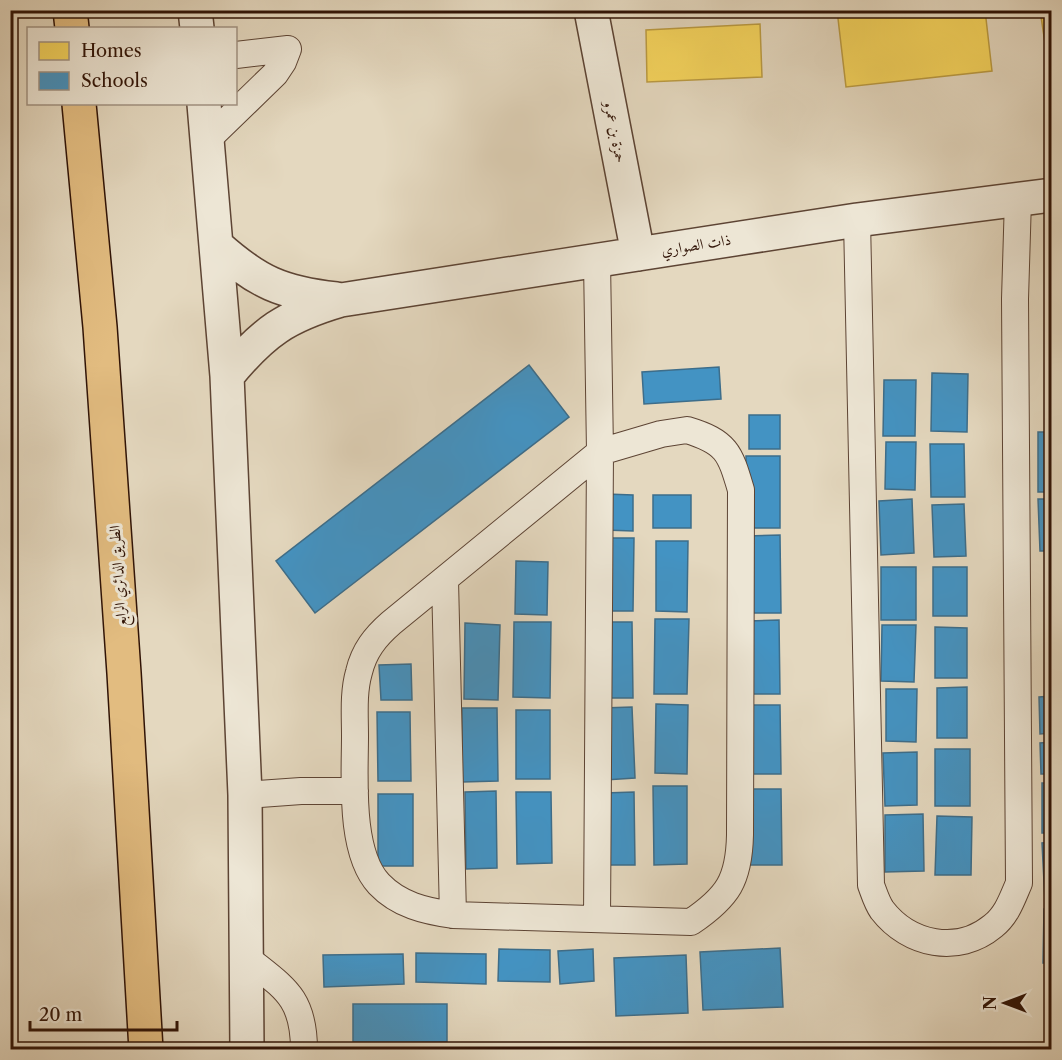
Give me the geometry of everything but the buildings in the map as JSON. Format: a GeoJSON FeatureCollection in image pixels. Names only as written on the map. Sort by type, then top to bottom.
{"type":"FeatureCollection","features":[{"type":"Feature","properties":{"kind":"main road"},"geometry":{"type":"LineString","coordinates":[[70,10],[72,27]]}},
{"type":"Feature","properties":{"kind":"main road","name":"الطريق الدائري الرابع"},"geometry":{"type":"LineString","coordinates":[[79,105],[103,375],[124,661],[146,1050]]}},
{"type":"Feature","properties":{"kind":"street"},"geometry":{"type":"LineString","coordinates":[[195,10],[197,27]]}},
{"type":"Feature","properties":{"kind":"street","name":"حمزة بن عمرو"},"geometry":{"type":"LineString","coordinates":[[591,10],[638,254]]}},
{"type":"Feature","properties":{"kind":"street"},"geometry":{"type":"LineString","coordinates":[[204,105],[227,376],[245,795],[246,1050]]}},
{"type":"Feature","properties":{"kind":"street","name":"ذات الصواري"},"geometry":{"type":"LineString","coordinates":[[227,376],[249,349],[276,327],[307,310],[341,300],[857,220],[1052,195]]}},
{"type":"Feature","properties":{"kind":"street","name":"ذات الصواري"},"geometry":{"type":"LineString","coordinates":[[217,246],[243,269],[273,285],[306,296],[341,300]]}},
{"type":"Feature","properties":{"kind":"lane"},"geometry":{"type":"LineString","coordinates":[[208,139],[275,74],[284,62],[288,49],[237,55]]}},
{"type":"Feature","properties":{"kind":"lane"},"geometry":{"type":"LineString","coordinates":[[857,220],[871,885],[881,909],[899,928],[921,940],[946,944],[971,939],[993,926],[1010,906],[1018,883],[1015,311],[1018,200]]}},
{"type":"Feature","properties":{"kind":"lane"},"geometry":{"type":"LineString","coordinates":[[597,261],[600,452],[597,919]]}},
{"type":"Feature","properties":{"kind":"lane"},"geometry":{"type":"LineString","coordinates":[[687,430],[705,435],[722,446],[734,466],[741,490],[740,861],[730,886],[713,907],[691,922],[453,915],[423,910],[399,901],[377,883],[364,859],[358,832],[355,791],[355,691],[358,672],[366,651],[376,637],[445,580],[600,452],[652,436],[687,430]]}},
{"type":"Feature","properties":{"kind":"lane"},"geometry":{"type":"LineString","coordinates":[[445,580],[453,915]]}},
{"type":"Feature","properties":{"kind":"lane"},"geometry":{"type":"LineString","coordinates":[[245,795],[301,791],[355,791]]}},
{"type":"Feature","properties":{"kind":"lane"},"geometry":{"type":"LineString","coordinates":[[247,958],[286,990],[297,1004],[304,1031],[304,1050]]}}]}
